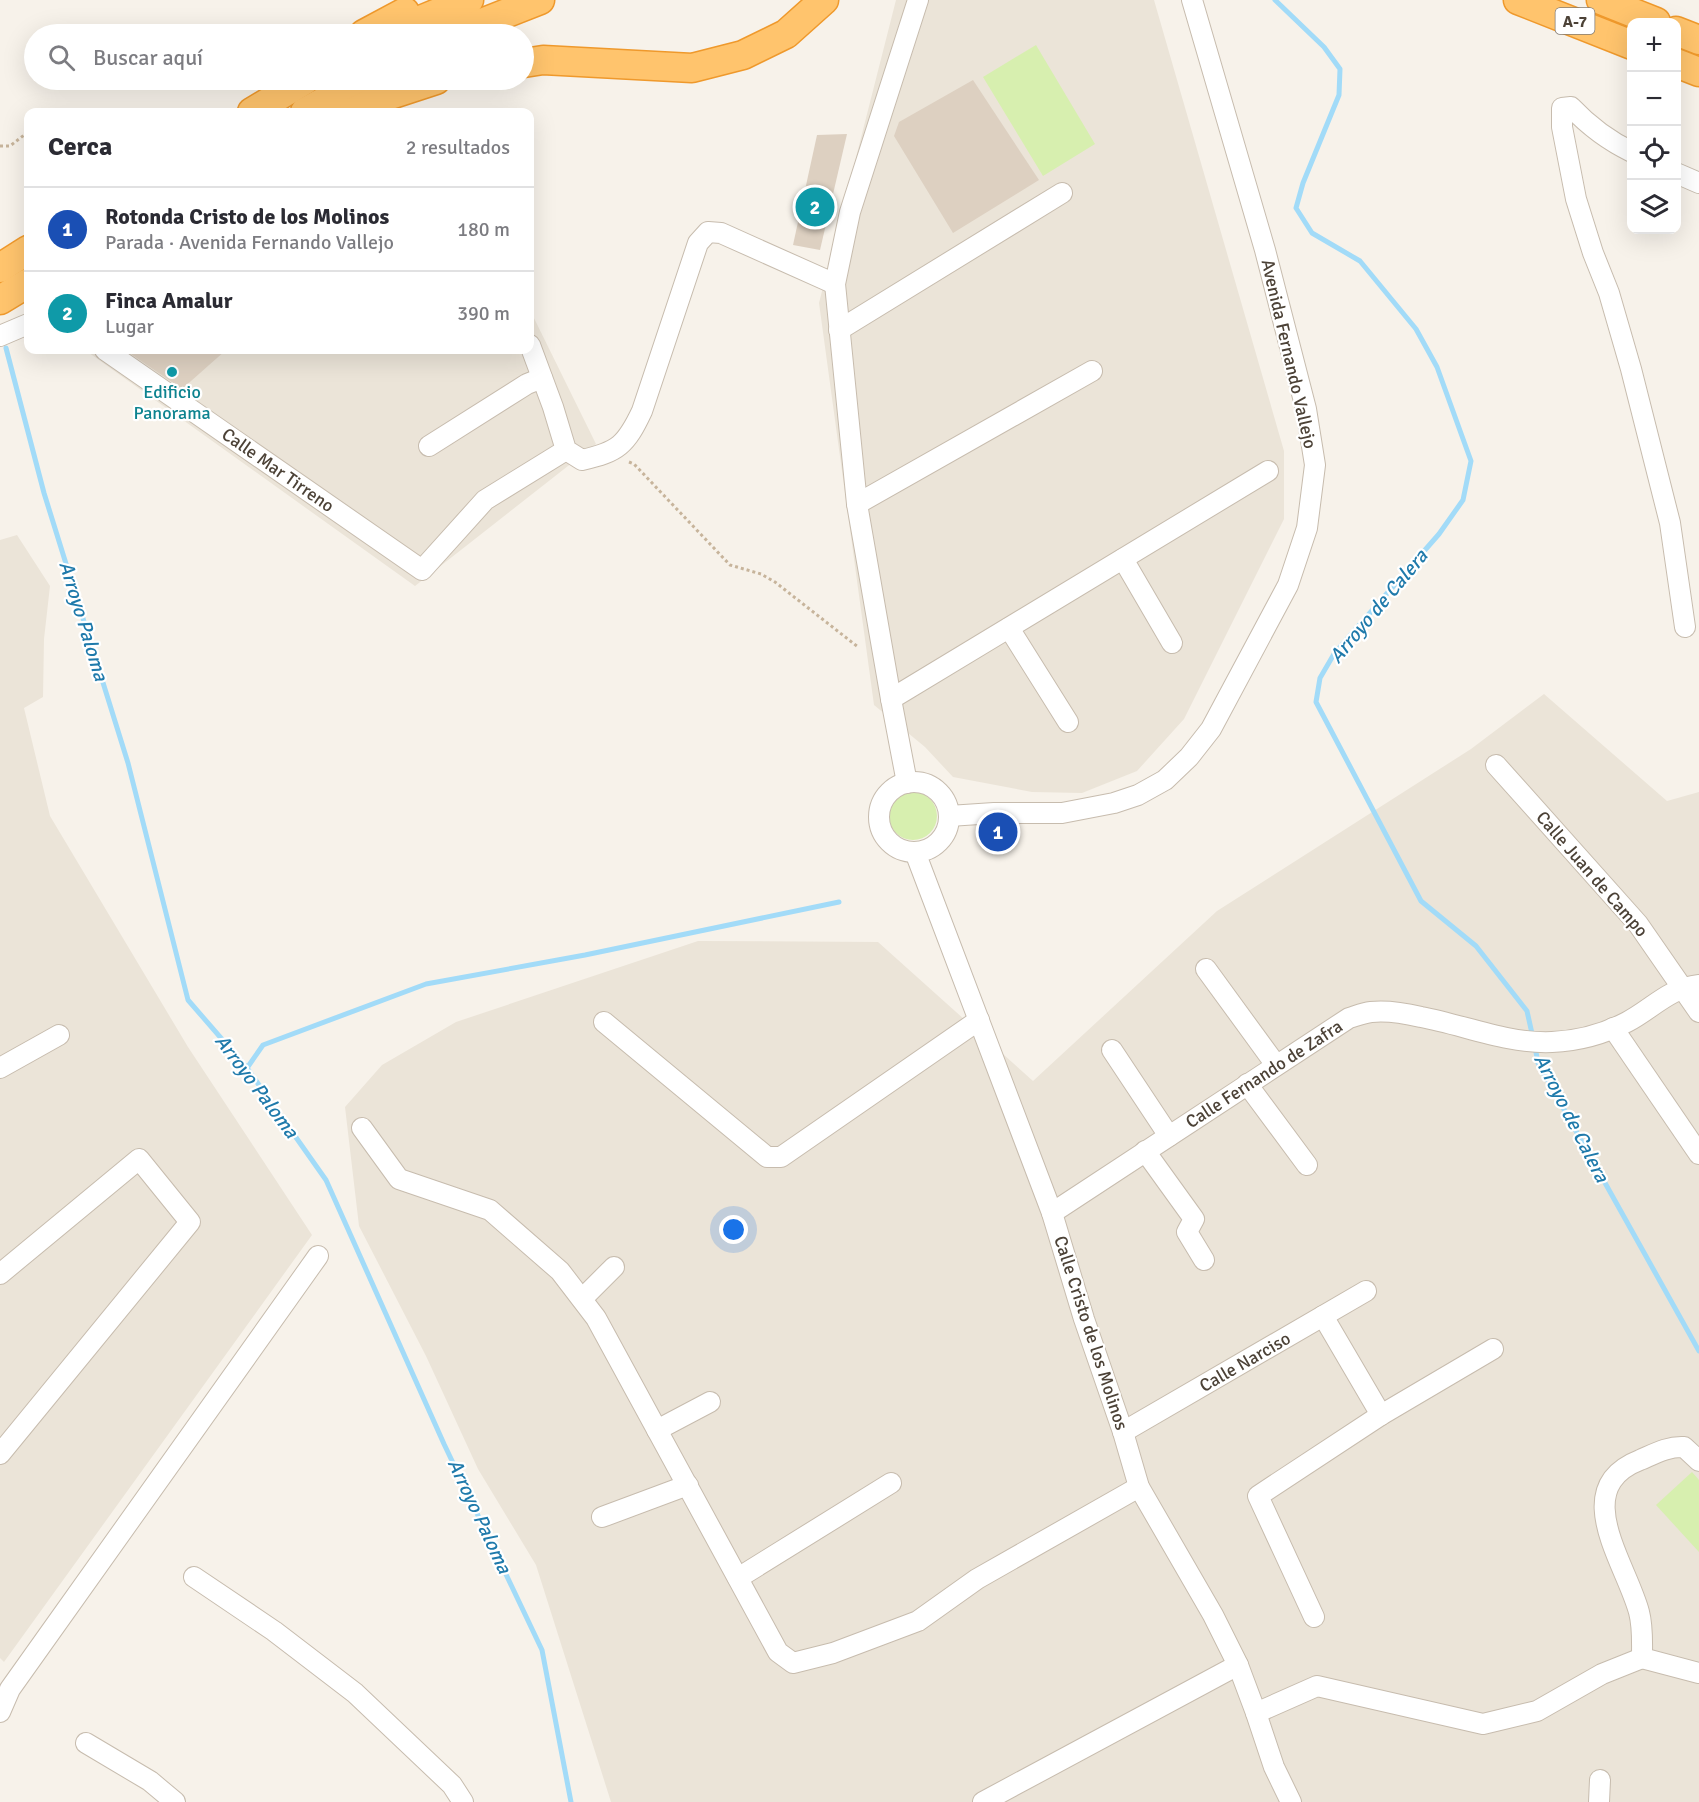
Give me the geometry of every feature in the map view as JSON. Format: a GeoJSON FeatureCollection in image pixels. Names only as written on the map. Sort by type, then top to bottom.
{"type":"FeatureCollection","features":[{"type":"Feature","properties":{"kind":"highway"},"geometry":{"type":"LineString","coordinates":[[384,24],[432,0]]}},
{"type":"Feature","properties":{"kind":"highway"},"geometry":{"type":"LineString","coordinates":[[412,24],[469,0]]}},
{"type":"Feature","properties":{"kind":"highway"},"geometry":{"type":"LineString","coordinates":[[479,24],[540,0]]}},
{"type":"Feature","properties":{"kind":"highway"},"geometry":{"type":"LineString","coordinates":[[534,61],[692,68],[743,55],[786,34],[824,0]]}},
{"type":"Feature","properties":{"kind":"highway","name":"A-7"},"geometry":{"type":"LineString","coordinates":[[1518,0],[1627,43]]}},
{"type":"Feature","properties":{"kind":"highway","name":"A-7"},"geometry":{"type":"LineString","coordinates":[[1601,0],[1646,18]]}},
{"type":"Feature","properties":{"kind":"highway"},"geometry":{"type":"LineString","coordinates":[[1681,33],[1699,40]]}},
{"type":"Feature","properties":{"kind":"highway"},"geometry":{"type":"LineString","coordinates":[[1681,65],[1699,72]]}},
{"type":"Feature","properties":{"kind":"highway"},"geometry":{"type":"LineString","coordinates":[[259,108],[288,90]]}},
{"type":"Feature","properties":{"kind":"highway"},"geometry":{"type":"LineString","coordinates":[[323,108],[396,90]]}},
{"type":"Feature","properties":{"kind":"highway"},"geometry":{"type":"LineString","coordinates":[[0,268],[24,253]]}},
{"type":"Feature","properties":{"kind":"highway"},"geometry":{"type":"LineString","coordinates":[[0,302],[24,286]]}},
{"type":"Feature","properties":{"kind":"highway"},"geometry":{"type":"LineString","coordinates":[[0,302],[24,291]]}},
{"type":"Feature","properties":{"kind":"street"},"geometry":{"type":"LineString","coordinates":[[907,783],[857,504],[835,284],[850,212],[918,0]]}},
{"type":"Feature","properties":{"kind":"street","name":"Avenida Fernando Vallejo"},"geometry":{"type":"LineString","coordinates":[[949,816],[994,813],[1062,813],[1114,803],[1138,795],[1165,780],[1189,757],[1211,729],[1288,585],[1307,528],[1315,465],[1306,409],[1264,250],[1192,0]]}},
{"type":"Feature","properties":{"kind":"street"},"geometry":{"type":"LineString","coordinates":[[1627,150],[1580,117],[1571,107],[1562,108],[1562,127],[1576,199],[1612,304],[1631,369],[1670,523],[1684,627]]}},
{"type":"Feature","properties":{"kind":"street"},"geometry":{"type":"LineString","coordinates":[[1681,175],[1699,183]]}},
{"type":"Feature","properties":{"kind":"street"},"geometry":{"type":"LineString","coordinates":[[839,330],[1062,193]]}},
{"type":"Feature","properties":{"kind":"street"},"geometry":{"type":"LineString","coordinates":[[533,354],[566,450],[582,460],[610,453],[632,433],[642,411],[698,243],[708,232],[721,233],[835,284]]}},
{"type":"Feature","properties":{"kind":"street"},"geometry":{"type":"LineString","coordinates":[[0,336],[24,326]]}},
{"type":"Feature","properties":{"kind":"street","name":"Calle Mar Tirreno"},"geometry":{"type":"LineString","coordinates":[[111,354],[422,570],[485,500],[566,450]]}},
{"type":"Feature","properties":{"kind":"street"},"geometry":{"type":"LineString","coordinates":[[857,504],[1092,372]]}},
{"type":"Feature","properties":{"kind":"street"},"geometry":{"type":"LineString","coordinates":[[429,446],[527,384],[542,378]]}},
{"type":"Feature","properties":{"kind":"street"},"geometry":{"type":"LineString","coordinates":[[891,699],[1268,471]]}},
{"type":"Feature","properties":{"kind":"street"},"geometry":{"type":"LineString","coordinates":[[1123,559],[1172,643]]}},
{"type":"Feature","properties":{"kind":"street"},"geometry":{"type":"LineString","coordinates":[[1009,628],[1068,722]]}},
{"type":"Feature","properties":{"kind":"street","name":"Calle Juan de Campo"},"geometry":{"type":"LineString","coordinates":[[1496,765],[1691,986],[1699,1012]]}},
{"type":"Feature","properties":{"kind":"street"},"geometry":{"type":"LineString","coordinates":[[907,783],[919,783],[931,786],[940,794],[947,804],[949,816],[948,827],[936,845],[915,852],[903,851],[893,846],[880,827],[879,816],[881,804],[896,787],[907,783]]}},
{"type":"Feature","properties":{"kind":"street","name":"Calle Cristo de los Molinos"},"geometry":{"type":"LineString","coordinates":[[915,852],[1052,1213],[1084,1319],[1124,1432],[1139,1487],[1213,1615],[1238,1665],[1257,1713],[1274,1767],[1291,1802]]}},
{"type":"Feature","properties":{"kind":"street"},"geometry":{"type":"LineString","coordinates":[[1206,969],[1276,1065]]}},
{"type":"Feature","properties":{"kind":"street","name":"Calle Fernando de Zafra"},"geometry":{"type":"LineString","coordinates":[[1052,1213],[1349,1018],[1370,1012],[1395,1012],[1512,1038],[1551,1042],[1570,1041],[1627,1022],[1691,986]]}},
{"type":"Feature","properties":{"kind":"street"},"geometry":{"type":"LineString","coordinates":[[604,1022],[768,1157],[781,1157],[979,1020]]}},
{"type":"Feature","properties":{"kind":"street"},"geometry":{"type":"LineString","coordinates":[[1613,1028],[1699,1154]]}},
{"type":"Feature","properties":{"kind":"street"},"geometry":{"type":"LineString","coordinates":[[0,1068],[59,1035]]}},
{"type":"Feature","properties":{"kind":"street"},"geometry":{"type":"LineString","coordinates":[[1112,1050],[1170,1136]]}},
{"type":"Feature","properties":{"kind":"street"},"geometry":{"type":"LineString","coordinates":[[1247,1084],[1307,1165]]}},
{"type":"Feature","properties":{"kind":"street"},"geometry":{"type":"LineString","coordinates":[[362,1128],[399,1179],[490,1210],[560,1271],[596,1318],[778,1652],[793,1663],[833,1653],[918,1621],[977,1579],[1139,1487]]}},
{"type":"Feature","properties":{"kind":"street"},"geometry":{"type":"LineString","coordinates":[[1145,1151],[1194,1219],[1187,1232],[1204,1260]]}},
{"type":"Feature","properties":{"kind":"street"},"geometry":{"type":"LineString","coordinates":[[0,1274],[139,1159],[190,1222],[0,1454]]}},
{"type":"Feature","properties":{"kind":"street"},"geometry":{"type":"LineString","coordinates":[[0,1712],[5,1684],[318,1256]]}},
{"type":"Feature","properties":{"kind":"street"},"geometry":{"type":"LineString","coordinates":[[582,1299],[614,1267]]}},
{"type":"Feature","properties":{"kind":"street","name":"Calle Narciso"},"geometry":{"type":"LineString","coordinates":[[1124,1432],[1366,1291]]}},
{"type":"Feature","properties":{"kind":"street"},"geometry":{"type":"LineString","coordinates":[[1323,1316],[1381,1415]]}},
{"type":"Feature","properties":{"kind":"street"},"geometry":{"type":"LineString","coordinates":[[1314,1617],[1258,1496],[1381,1415],[1493,1348]]}},
{"type":"Feature","properties":{"kind":"street"},"geometry":{"type":"LineString","coordinates":[[657,1430],[710,1402]]}},
{"type":"Feature","properties":{"kind":"street"},"geometry":{"type":"LineString","coordinates":[[1642,1658],[1641,1624],[1638,1610],[1609,1536],[1604,1515],[1605,1496],[1612,1478],[1625,1466],[1673,1446],[1684,1447],[1699,1461]]}},
{"type":"Feature","properties":{"kind":"street"},"geometry":{"type":"LineString","coordinates":[[738,1578],[891,1483]]}},
{"type":"Feature","properties":{"kind":"street"},"geometry":{"type":"LineString","coordinates":[[602,1517],[688,1485]]}},
{"type":"Feature","properties":{"kind":"street"},"geometry":{"type":"LineString","coordinates":[[194,1577],[274,1631],[355,1693],[452,1785],[463,1802]]}},
{"type":"Feature","properties":{"kind":"street"},"geometry":{"type":"LineString","coordinates":[[1257,1713],[1317,1686],[1483,1724],[1537,1711],[1602,1674],[1642,1658],[1699,1673]]}},
{"type":"Feature","properties":{"kind":"street"},"geometry":{"type":"LineString","coordinates":[[990,1800],[1238,1665]]}},
{"type":"Feature","properties":{"kind":"street"},"geometry":{"type":"LineString","coordinates":[[86,1743],[150,1781],[175,1802]]}},
{"type":"Feature","properties":{"kind":"street"},"geometry":{"type":"LineString","coordinates":[[1599,1802],[1600,1780]]}},
{"type":"Feature","properties":{"kind":"path"},"geometry":{"type":"LineString","coordinates":[[0,146],[10,146],[24,135]]}},
{"type":"Feature","properties":{"kind":"path"},"geometry":{"type":"LineString","coordinates":[[610,453],[634,464],[730,565],[760,574],[775,582],[858,647]]}},
{"type":"Feature","properties":{"kind":"shaded area"},"geometry":{"type":"Polygon","coordinates":[[[896,0],[1154,0],[1284,451],[1284,519],[1184,719],[1137,771],[1082,793],[1032,792],[953,777],[925,747],[874,705],[819,303],[896,0]]]}},
{"type":"Feature","properties":{"kind":"shaded area"},"geometry":{"type":"Polygon","coordinates":[[[534,318],[596,444],[415,586],[91,354],[534,354],[534,318]]]}},
{"type":"Feature","properties":{"kind":"shaded area"},"geometry":{"type":"Polygon","coordinates":[[[17,535],[50,586],[44,639],[43,697],[24,708],[50,816],[188,1047],[312,1235],[4,1662],[0,1658],[0,540],[17,535]]]}},
{"type":"Feature","properties":{"kind":"shaded area"},"geometry":{"type":"Polygon","coordinates":[[[1544,694],[1667,801],[1699,792],[1699,1802],[611,1802],[536,1565],[478,1469],[426,1356],[359,1226],[345,1107],[382,1065],[456,1022],[698,941],[878,942],[1033,1081],[1217,911],[1471,749],[1544,694]]]}},
{"type":"Feature","properties":{"kind":"green space"},"geometry":{"type":"Polygon","coordinates":[[[1036,45],[1095,144],[1043,176],[983,77],[1036,45]]]}},
{"type":"Feature","properties":{"kind":"green space"},"geometry":{"type":"Polygon","coordinates":[[[908,792],[918,792],[930,799],[937,811],[937,821],[930,833],[918,840],[908,840],[893,829],[889,821],[889,811],[900,796],[908,792]]]}},
{"type":"Feature","properties":{"kind":"green space"},"geometry":{"type":"Polygon","coordinates":[[[1692,1472],[1699,1480],[1699,1552],[1656,1505],[1692,1472]]]}},
{"type":"Feature","properties":{"kind":"building"},"geometry":{"type":"Polygon","coordinates":[[[973,80],[1039,180],[953,233],[894,136],[899,122],[973,80]]]}},
{"type":"Feature","properties":{"kind":"building"},"geometry":{"type":"Polygon","coordinates":[[[847,134],[820,250],[793,245],[817,135],[847,134]]]}},
{"type":"Feature","properties":{"kind":"building","name":"Edificio Panorama"},"geometry":{"type":"Polygon","coordinates":[[[131,354],[221,354],[182,389],[131,354]]]}},
{"type":"Feature","properties":{"kind":"waterway","name":"Arroyo de Calera"},"geometry":{"type":"LineString","coordinates":[[1275,0],[1324,47],[1340,69],[1339,95],[1303,183],[1296,208],[1312,233],[1360,261],[1416,329],[1437,367],[1471,461],[1463,500],[1439,534],[1334,654],[1320,678],[1316,702],[1421,901],[1476,946],[1527,1011],[1533,1038]]}},
{"type":"Feature","properties":{"kind":"waterway","name":"Arroyo Paloma"},"geometry":{"type":"LineString","coordinates":[[6,348],[44,493],[128,763],[188,1000],[247,1068],[326,1180],[444,1444],[542,1650],[571,1802]]}},
{"type":"Feature","properties":{"kind":"waterway"},"geometry":{"type":"LineString","coordinates":[[247,1068],[263,1045],[426,984],[585,955],[839,902]]}},
{"type":"Feature","properties":{"kind":"waterway","name":"Arroyo de Calera"},"geometry":{"type":"LineString","coordinates":[[1535,1047],[1538,1063],[1699,1351]]}},
{"type":"Feature","properties":{"kind":"place","name":"Finca Amalur"},"geometry":{"type":"Point","coordinates":[815,207]}},
{"type":"Feature","properties":{"kind":"place","name":"Edificio Panorama"},"geometry":{"type":"Point","coordinates":[172,372]}},
{"type":"Feature","properties":{"kind":"place","name":"Rotonda Cristo de los Molinos"},"geometry":{"type":"Point","coordinates":[998,832]}}]}
